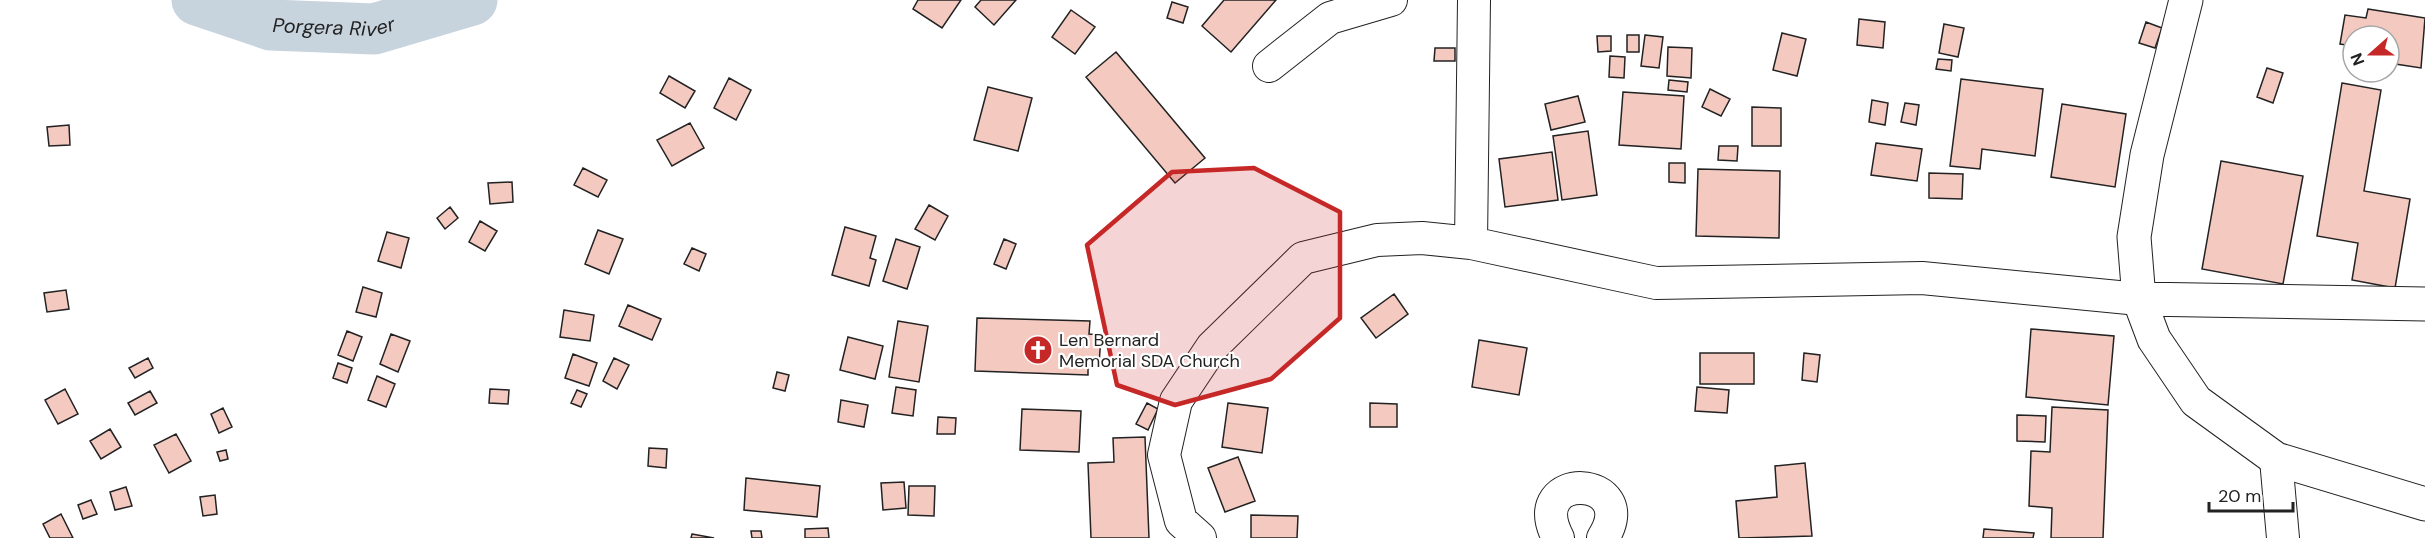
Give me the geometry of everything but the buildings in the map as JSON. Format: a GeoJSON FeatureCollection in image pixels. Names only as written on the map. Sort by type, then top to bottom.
{"type":"FeatureCollection","features":[{"type":"Feature","properties":{"kind":"main road"},"geometry":{"type":"LineString","coordinates":[[2186,0],[2147,155],[2134,237],[2139,299],[2154,339],[2196,401],[2276,459],[2425,504]]}},
{"type":"Feature","properties":{"kind":"main road"},"geometry":{"type":"LineString","coordinates":[[2139,299],[2425,304]]}},
{"type":"Feature","properties":{"kind":"street"},"geometry":{"type":"LineString","coordinates":[[1269,66],[1330,18],[1391,0]]}},
{"type":"Feature","properties":{"kind":"street"},"geometry":{"type":"LineString","coordinates":[[1471,243],[1474,0]]}},
{"type":"Feature","properties":{"kind":"street"},"geometry":{"type":"LineString","coordinates":[[1200,538],[1181,521],[1164,455],[1176,402],[1212,347],[1303,258],[1377,240],[1422,238],[1471,243],[1656,283],[1922,278],[2139,299]]}},
{"type":"Feature","properties":{"kind":"street"},"geometry":{"type":"LineString","coordinates":[[2276,459],[2283,538]]}},
{"type":"Feature","properties":{"kind":"street"},"geometry":{"type":"LineString","coordinates":[[1558,538],[1551,524],[1551,508],[1560,494],[1573,487],[1590,488],[1603,496],[1611,510],[1611,526],[1603,538]]}},
{"type":"Feature","properties":{"kind":"highlighted area"},"geometry":{"type":"Polygon","coordinates":[[[1254,168],[1340,212],[1340,318],[1271,379],[1175,405],[1117,385],[1087,245],[1172,172],[1254,168]]]}},
{"type":"Feature","properties":{"kind":"waterway","name":"Porgera River"},"geometry":{"type":"LineString","coordinates":[[197,0],[271,25],[374,29],[472,0]]}},
{"type":"Feature","properties":{"kind":"place","name":"Len Bernard Memorial SDA Church"},"geometry":{"type":"Point","coordinates":[1038,350]}}]}
